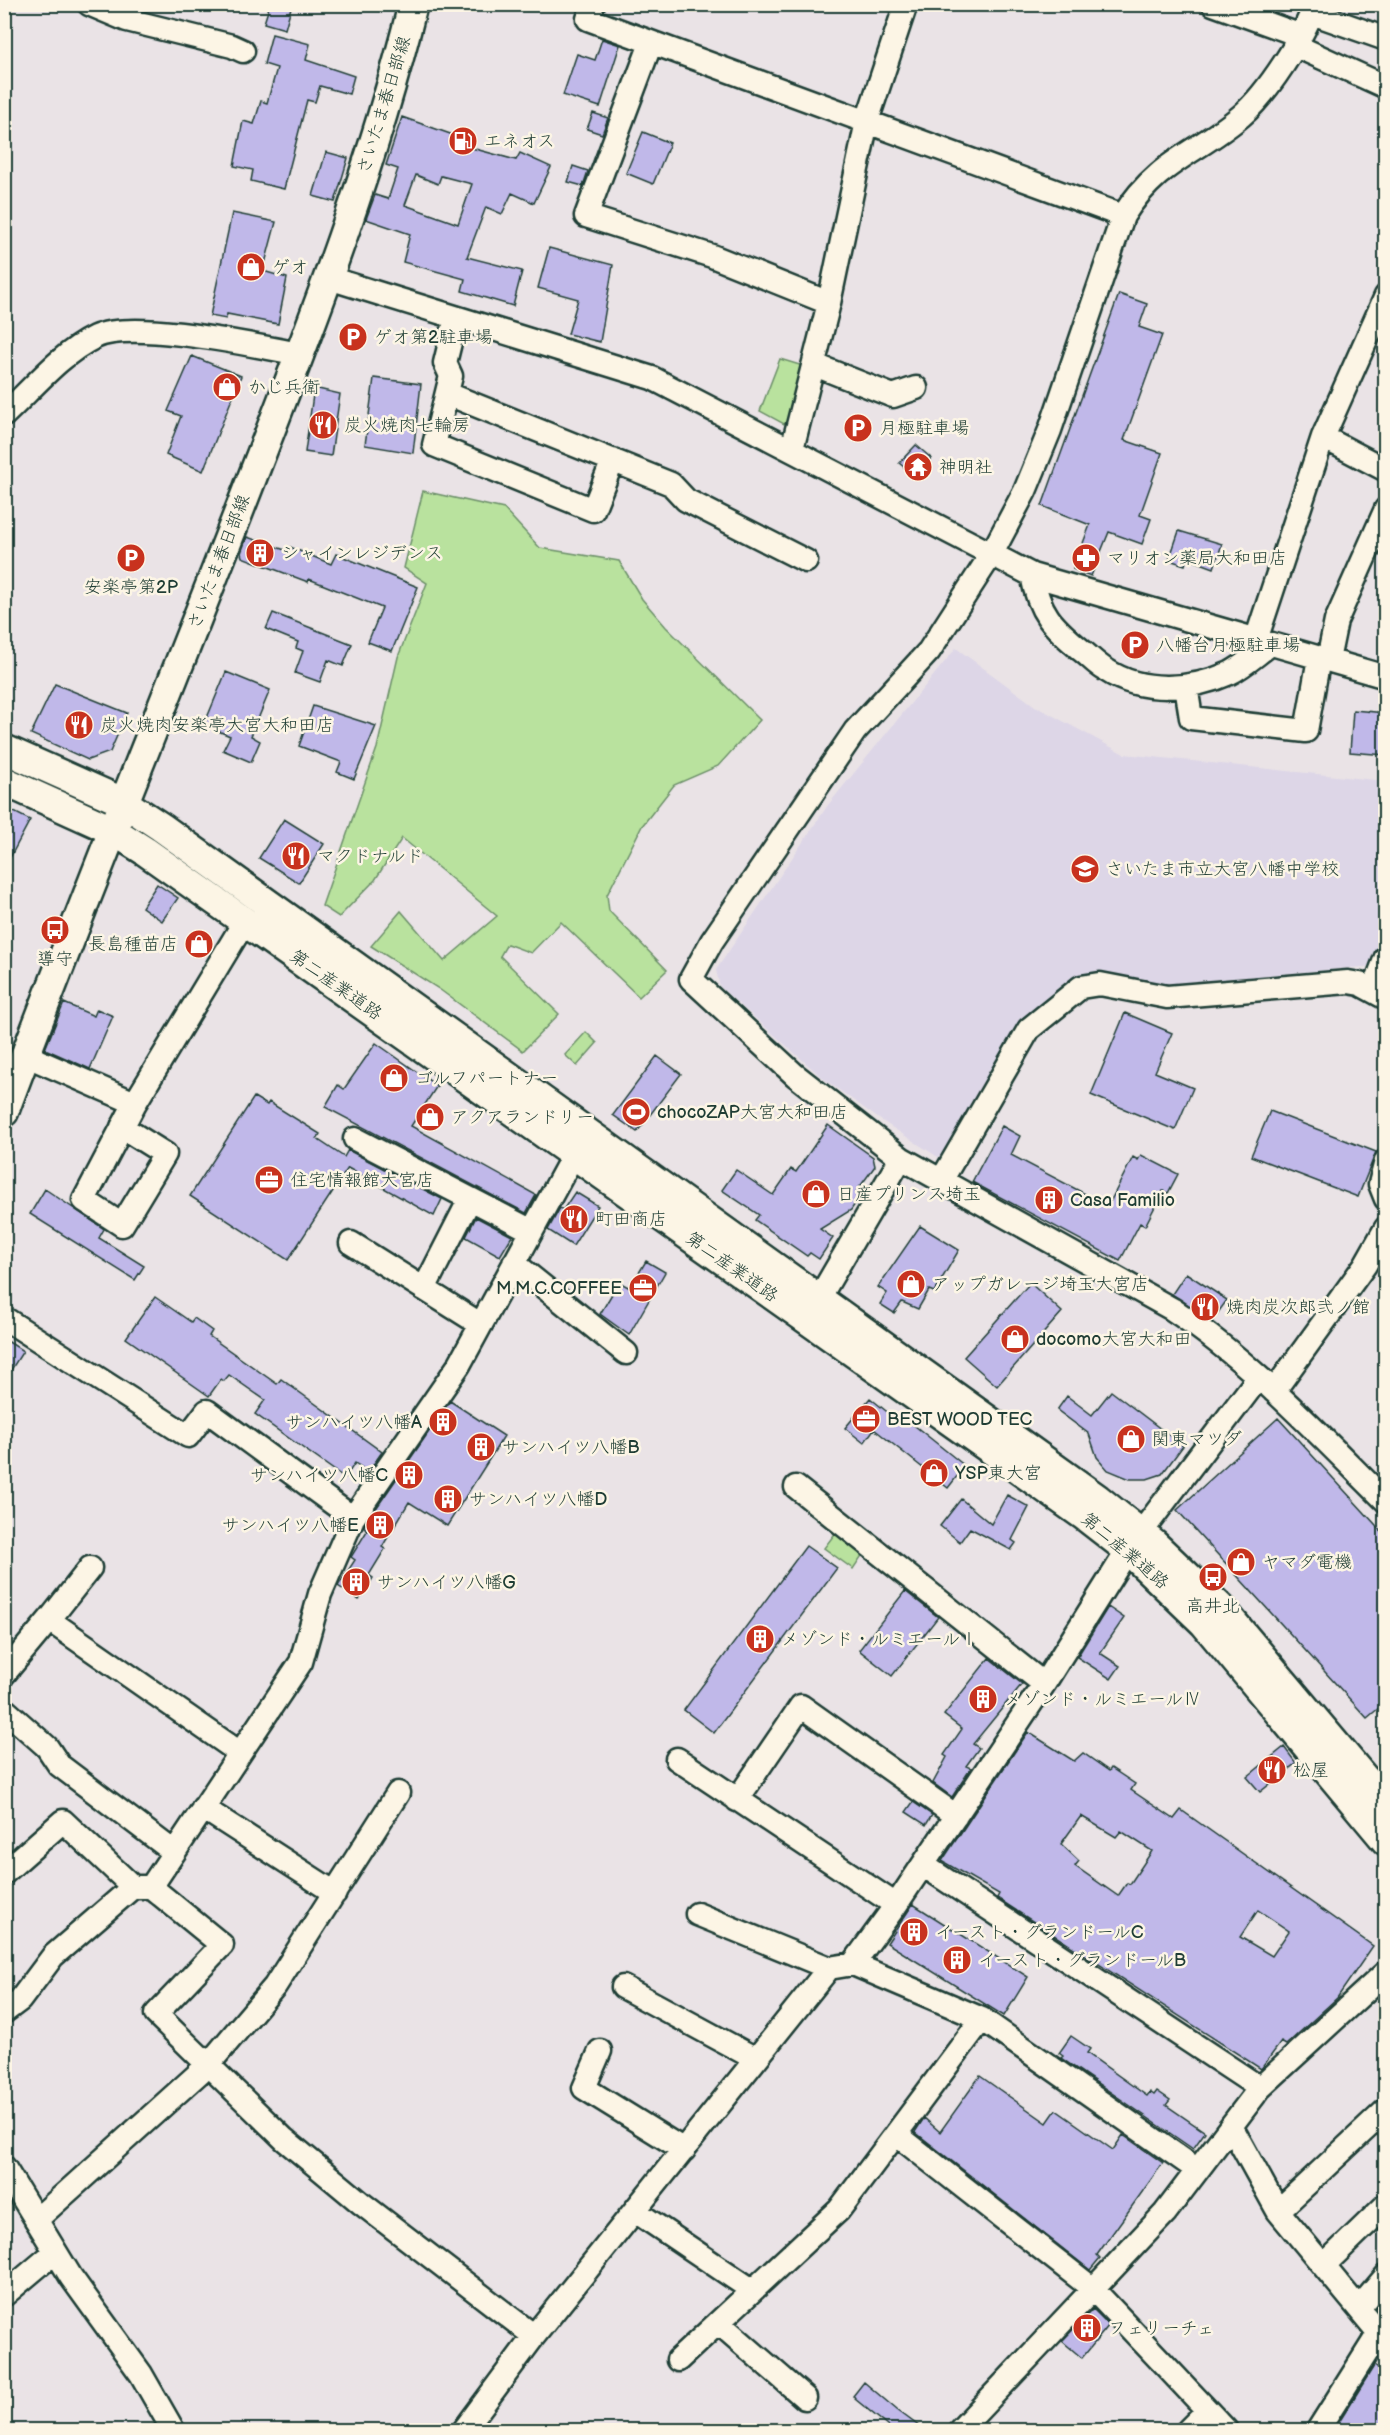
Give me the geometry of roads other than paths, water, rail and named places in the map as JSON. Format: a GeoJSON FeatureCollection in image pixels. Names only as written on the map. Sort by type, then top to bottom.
{"type":"FeatureCollection","features":[{"type":"Feature","properties":{"kind":"main road","name":"さいたま春日部線"},"geometry":{"type":"LineString","coordinates":[[4,1112],[329,278],[395,75],[413,4]]}},
{"type":"Feature","properties":{"kind":"main road","name":"第二産業道路"},"geometry":{"type":"LineString","coordinates":[[4,749],[123,802],[580,1144],[813,1310],[1079,1485],[1134,1541],[1386,1841]]}},
{"type":"Feature","properties":{"kind":"main road","name":"第二産業道路"},"geometry":{"type":"LineString","coordinates":[[4,781],[112,830],[580,1144]]}},
{"type":"Feature","properties":{"kind":"main road","name":"第二産業道路"},"geometry":{"type":"LineString","coordinates":[[1134,1541],[1221,1608],[1386,1804]]}},
{"type":"Feature","properties":{"kind":"street"},"geometry":{"type":"LineString","coordinates":[[89,4],[127,20],[232,46],[243,51]]}},
{"type":"Feature","properties":{"kind":"street"},"geometry":{"type":"LineString","coordinates":[[593,4],[588,19],[1123,216]]}},
{"type":"Feature","properties":{"kind":"street"},"geometry":{"type":"LineString","coordinates":[[792,449],[830,303],[867,121],[906,4]]}},
{"type":"Feature","properties":{"kind":"street"},"geometry":{"type":"LineString","coordinates":[[1213,4],[1296,40],[1386,87]]}},
{"type":"Feature","properties":{"kind":"street"},"geometry":{"type":"LineString","coordinates":[[1384,35],[1313,9],[1273,80],[1249,108],[1170,163],[1139,191],[1123,216],[1050,430],[1025,491],[991,555],[929,651],[855,731],[712,941],[691,979],[795,1074],[901,1158],[1172,1309],[1202,1329],[1266,1385],[1386,1501]]}},
{"type":"Feature","properties":{"kind":"street"},"geometry":{"type":"LineString","coordinates":[[651,43],[586,216],[712,256],[830,303]]}},
{"type":"Feature","properties":{"kind":"street"},"geometry":{"type":"LineString","coordinates":[[329,278],[652,378],[1032,575],[1386,677]]}},
{"type":"Feature","properties":{"kind":"street"},"geometry":{"type":"LineString","coordinates":[[1032,575],[1037,601],[1060,632],[1107,671],[1139,684],[1166,688],[1186,687],[1230,672],[1264,642],[1323,437],[1386,296]]}},
{"type":"Feature","properties":{"kind":"street"},"geometry":{"type":"LineString","coordinates":[[456,318],[445,363],[452,376],[434,445],[593,510],[613,460]]}},
{"type":"Feature","properties":{"kind":"street"},"geometry":{"type":"LineString","coordinates":[[4,415],[66,356],[96,336],[123,332],[187,335],[300,354]]}},
{"type":"Feature","properties":{"kind":"street"},"geometry":{"type":"LineString","coordinates":[[815,365],[893,396],[916,388]]}},
{"type":"Feature","properties":{"kind":"street"},"geometry":{"type":"LineString","coordinates":[[448,394],[671,484],[686,500],[806,561]]}},
{"type":"Feature","properties":{"kind":"street"},"geometry":{"type":"LineString","coordinates":[[1323,437],[1386,470]]}},
{"type":"Feature","properties":{"kind":"street"},"geometry":{"type":"LineString","coordinates":[[1186,687],[1191,718],[1306,731],[1323,659],[1336,621],[1386,509]]}},
{"type":"Feature","properties":{"kind":"street"},"geometry":{"type":"LineString","coordinates":[[122,1127],[245,921]]}},
{"type":"Feature","properties":{"kind":"street"},"geometry":{"type":"LineString","coordinates":[[941,1181],[1029,1029],[1082,987],[1100,984],[1167,997],[1348,982],[1360,984],[1379,994],[1386,957]]}},
{"type":"Feature","properties":{"kind":"street"},"geometry":{"type":"LineString","coordinates":[[25,1055],[135,1103]]}},
{"type":"Feature","properties":{"kind":"street"},"geometry":{"type":"LineString","coordinates":[[355,1139],[532,1231]]}},
{"type":"Feature","properties":{"kind":"street"},"geometry":{"type":"LineString","coordinates":[[4,2012],[20,2000],[53,1956],[142,1887],[174,1852],[301,1662],[320,1594],[353,1518],[459,1365],[580,1144]]}},
{"type":"Feature","properties":{"kind":"street"},"geometry":{"type":"LineString","coordinates":[[813,1310],[901,1158]]}},
{"type":"Feature","properties":{"kind":"street"},"geometry":{"type":"LineString","coordinates":[[1386,1161],[1380,1184],[1386,1199]]}},
{"type":"Feature","properties":{"kind":"street"},"geometry":{"type":"LineString","coordinates":[[424,1289],[470,1199]]}},
{"type":"Feature","properties":{"kind":"street"},"geometry":{"type":"LineString","coordinates":[[853,1964],[896,1905],[1044,1684],[1134,1541],[1365,1265],[1386,1228]]}},
{"type":"Feature","properties":{"kind":"street"},"geometry":{"type":"LineString","coordinates":[[351,1243],[480,1324]]}},
{"type":"Feature","properties":{"kind":"street"},"geometry":{"type":"LineString","coordinates":[[514,1263],[626,1353]]}},
{"type":"Feature","properties":{"kind":"street"},"geometry":{"type":"LineString","coordinates":[[4,1318],[188,1436],[207,1411],[353,1518]]}},
{"type":"Feature","properties":{"kind":"street"},"geometry":{"type":"LineString","coordinates":[[796,1487],[1044,1684]]}},
{"type":"Feature","properties":{"kind":"street"},"geometry":{"type":"LineString","coordinates":[[4,1674],[90,1568]]}},
{"type":"Feature","properties":{"kind":"street"},"geometry":{"type":"LineString","coordinates":[[49,1620],[240,1753]]}},
{"type":"Feature","properties":{"kind":"street"},"geometry":{"type":"LineString","coordinates":[[736,1800],[801,1706],[956,1816]]}},
{"type":"Feature","properties":{"kind":"street"},"geometry":{"type":"LineString","coordinates":[[4,1709],[47,1747],[59,1765],[174,1852]]}},
{"type":"Feature","properties":{"kind":"street"},"geometry":{"type":"LineString","coordinates":[[677,1759],[896,1905]]}},
{"type":"Feature","properties":{"kind":"street"},"geometry":{"type":"LineString","coordinates":[[36,2220],[208,2065],[275,1986],[398,1793]]}},
{"type":"Feature","properties":{"kind":"street"},"geometry":{"type":"LineString","coordinates":[[203,1808],[335,1893]]}},
{"type":"Feature","properties":{"kind":"street"},"geometry":{"type":"LineString","coordinates":[[4,1874],[63,1821],[142,1887],[222,1945],[156,2014],[284,2139],[361,2203],[534,2336]]}},
{"type":"Feature","properties":{"kind":"street"},"geometry":{"type":"LineString","coordinates":[[923,1865],[1260,2088]]}},
{"type":"Feature","properties":{"kind":"street"},"geometry":{"type":"LineString","coordinates":[[696,1914],[829,1968],[853,1964],[982,2019],[1196,2169]]}},
{"type":"Feature","properties":{"kind":"street"},"geometry":{"type":"LineString","coordinates":[[464,2430],[534,2336],[829,1968]]}},
{"type":"Feature","properties":{"kind":"street"},"geometry":{"type":"LineString","coordinates":[[969,2427],[1165,2213],[1196,2169],[1260,2088],[1386,1972]]}},
{"type":"Feature","properties":{"kind":"street"},"geometry":{"type":"LineString","coordinates":[[623,1987],[756,2060]]}},
{"type":"Feature","properties":{"kind":"street"},"geometry":{"type":"LineString","coordinates":[[678,2360],[839,2210],[982,2019]]}},
{"type":"Feature","properties":{"kind":"street"},"geometry":{"type":"LineString","coordinates":[[600,2051],[584,2088],[684,2150]]}},
{"type":"Feature","properties":{"kind":"street"},"geometry":{"type":"LineString","coordinates":[[1278,2211],[1386,2110]]}},
{"type":"Feature","properties":{"kind":"street"},"geometry":{"type":"LineString","coordinates":[[1231,2126],[1278,2211],[1382,2335],[1318,2430]]}},
{"type":"Feature","properties":{"kind":"street"},"geometry":{"type":"LineString","coordinates":[[897,2135],[1093,2289],[1226,2430]]}},
{"type":"Feature","properties":{"kind":"street"},"geometry":{"type":"LineString","coordinates":[[4,2167],[55,2252],[141,2373],[173,2430]]}},
{"type":"Feature","properties":{"kind":"street"},"geometry":{"type":"LineString","coordinates":[[1324,2265],[1386,2205]]}},
{"type":"Feature","properties":{"kind":"street"},"geometry":{"type":"LineString","coordinates":[[635,2211],[752,2290]]}},
{"type":"Feature","properties":{"kind":"street"},"geometry":{"type":"LineString","coordinates":[[4,2295],[55,2252]]}},
{"type":"Feature","properties":{"kind":"street"},"geometry":{"type":"LineString","coordinates":[[1359,2308],[1386,2276]]}},
{"type":"Feature","properties":{"kind":"street"},"geometry":{"type":"LineString","coordinates":[[719,2323],[805,2398]]}},
{"type":"Feature","properties":{"kind":"street"},"geometry":{"type":"LineString","coordinates":[[1188,2430],[1208,2411]]}},
{"type":"Feature","properties":{"kind":"place","name":"エネオス"},"geometry":{"type":"Point","coordinates":[463,141]}},
{"type":"Feature","properties":{"kind":"place","name":"ゲオ"},"geometry":{"type":"Point","coordinates":[251,267]}},
{"type":"Feature","properties":{"kind":"place","name":"ゲオ第2駐車場"},"geometry":{"type":"Point","coordinates":[353,337]}},
{"type":"Feature","properties":{"kind":"place","name":"かじ兵衛"},"geometry":{"type":"Point","coordinates":[227,387]}},
{"type":"Feature","properties":{"kind":"place","name":"炭火焼肉七輪房"},"geometry":{"type":"Point","coordinates":[323,425]}},
{"type":"Feature","properties":{"kind":"place","name":"月極駐車場"},"geometry":{"type":"Point","coordinates":[858,428]}},
{"type":"Feature","properties":{"kind":"place","name":"神明社"},"geometry":{"type":"Point","coordinates":[918,467]}},
{"type":"Feature","properties":{"kind":"place","name":"シャインレジデンス"},"geometry":{"type":"Point","coordinates":[260,553]}},
{"type":"Feature","properties":{"kind":"place","name":"安楽亭第2P"},"geometry":{"type":"Point","coordinates":[131,558]}},
{"type":"Feature","properties":{"kind":"place","name":"マリオン薬局大和田店"},"geometry":{"type":"Point","coordinates":[1086,558]}},
{"type":"Feature","properties":{"kind":"place","name":"八幡台月極駐車場"},"geometry":{"type":"Point","coordinates":[1135,645]}},
{"type":"Feature","properties":{"kind":"place","name":"炭火焼肉安楽亭大宮大和田店"},"geometry":{"type":"Point","coordinates":[79,725]}},
{"type":"Feature","properties":{"kind":"place","name":"マクドナルド"},"geometry":{"type":"Point","coordinates":[296,856]}},
{"type":"Feature","properties":{"kind":"place","name":"さいたま市立大宮八幡中学校"},"geometry":{"type":"Point","coordinates":[1085,869]}},
{"type":"Feature","properties":{"kind":"place","name":"導守"},"geometry":{"type":"Point","coordinates":[55,930]}},
{"type":"Feature","properties":{"kind":"place","name":"長島種苗店"},"geometry":{"type":"Point","coordinates":[199,944]}},
{"type":"Feature","properties":{"kind":"place","name":"ゴルフパートナー"},"geometry":{"type":"Point","coordinates":[394,1078]}},
{"type":"Feature","properties":{"kind":"place","name":"chocoZAP大宮大和田店"},"geometry":{"type":"Point","coordinates":[636,1112]}},
{"type":"Feature","properties":{"kind":"place","name":"アクアランドリー"},"geometry":{"type":"Point","coordinates":[430,1117]}},
{"type":"Feature","properties":{"kind":"place","name":"住宅情報館大宮店"},"geometry":{"type":"Point","coordinates":[269,1180]}},
{"type":"Feature","properties":{"kind":"place","name":"日産プリンス埼玉"},"geometry":{"type":"Point","coordinates":[816,1194]}},
{"type":"Feature","properties":{"kind":"place","name":"Casa Familio"},"geometry":{"type":"Point","coordinates":[1049,1200]}},
{"type":"Feature","properties":{"kind":"place","name":"町田商店"},"geometry":{"type":"Point","coordinates":[574,1219]}},
{"type":"Feature","properties":{"kind":"place","name":"アップガレージ埼玉大宮店"},"geometry":{"type":"Point","coordinates":[911,1284]}},
{"type":"Feature","properties":{"kind":"place","name":"M.M.C.COFFEE"},"geometry":{"type":"Point","coordinates":[643,1288]}},
{"type":"Feature","properties":{"kind":"place","name":"焼肉炭次郎弐ノ館"},"geometry":{"type":"Point","coordinates":[1205,1307]}},
{"type":"Feature","properties":{"kind":"place","name":"docomo大宮大和田"},"geometry":{"type":"Point","coordinates":[1015,1339]}},
{"type":"Feature","properties":{"kind":"place","name":"BEST WOOD TEC"},"geometry":{"type":"Point","coordinates":[866,1419]}},
{"type":"Feature","properties":{"kind":"place","name":"サンハイツ八幡A"},"geometry":{"type":"Point","coordinates":[443,1422]}},
{"type":"Feature","properties":{"kind":"place","name":"関東マツダ"},"geometry":{"type":"Point","coordinates":[1131,1439]}},
{"type":"Feature","properties":{"kind":"place","name":"サンハイツ八幡B"},"geometry":{"type":"Point","coordinates":[481,1447]}},
{"type":"Feature","properties":{"kind":"place","name":"YSP東大宮"},"geometry":{"type":"Point","coordinates":[934,1473]}},
{"type":"Feature","properties":{"kind":"place","name":"サンハイツ八幡C"},"geometry":{"type":"Point","coordinates":[409,1475]}},
{"type":"Feature","properties":{"kind":"place","name":"サンハイツ八幡D"},"geometry":{"type":"Point","coordinates":[448,1499]}},
{"type":"Feature","properties":{"kind":"place","name":"サンハイツ八幡E"},"geometry":{"type":"Point","coordinates":[380,1525]}},
{"type":"Feature","properties":{"kind":"place","name":"ヤマダ電機"},"geometry":{"type":"Point","coordinates":[1241,1562]}},
{"type":"Feature","properties":{"kind":"place","name":"高井北"},"geometry":{"type":"Point","coordinates":[1213,1577]}},
{"type":"Feature","properties":{"kind":"place","name":"サンハイツ八幡G"},"geometry":{"type":"Point","coordinates":[356,1582]}},
{"type":"Feature","properties":{"kind":"place","name":"メゾンド・ルミエールⅠ"},"geometry":{"type":"Point","coordinates":[760,1639]}},
{"type":"Feature","properties":{"kind":"place","name":"メゾンド・ルミエールⅣ"},"geometry":{"type":"Point","coordinates":[983,1699]}},
{"type":"Feature","properties":{"kind":"place","name":"松屋"},"geometry":{"type":"Point","coordinates":[1272,1770]}},
{"type":"Feature","properties":{"kind":"place","name":"イースト・グランドールC"},"geometry":{"type":"Point","coordinates":[914,1932]}},
{"type":"Feature","properties":{"kind":"place","name":"イースト・グランドールB"},"geometry":{"type":"Point","coordinates":[957,1960]}},
{"type":"Feature","properties":{"kind":"place","name":"フェリーチェ"},"geometry":{"type":"Point","coordinates":[1087,2328]}}]}
